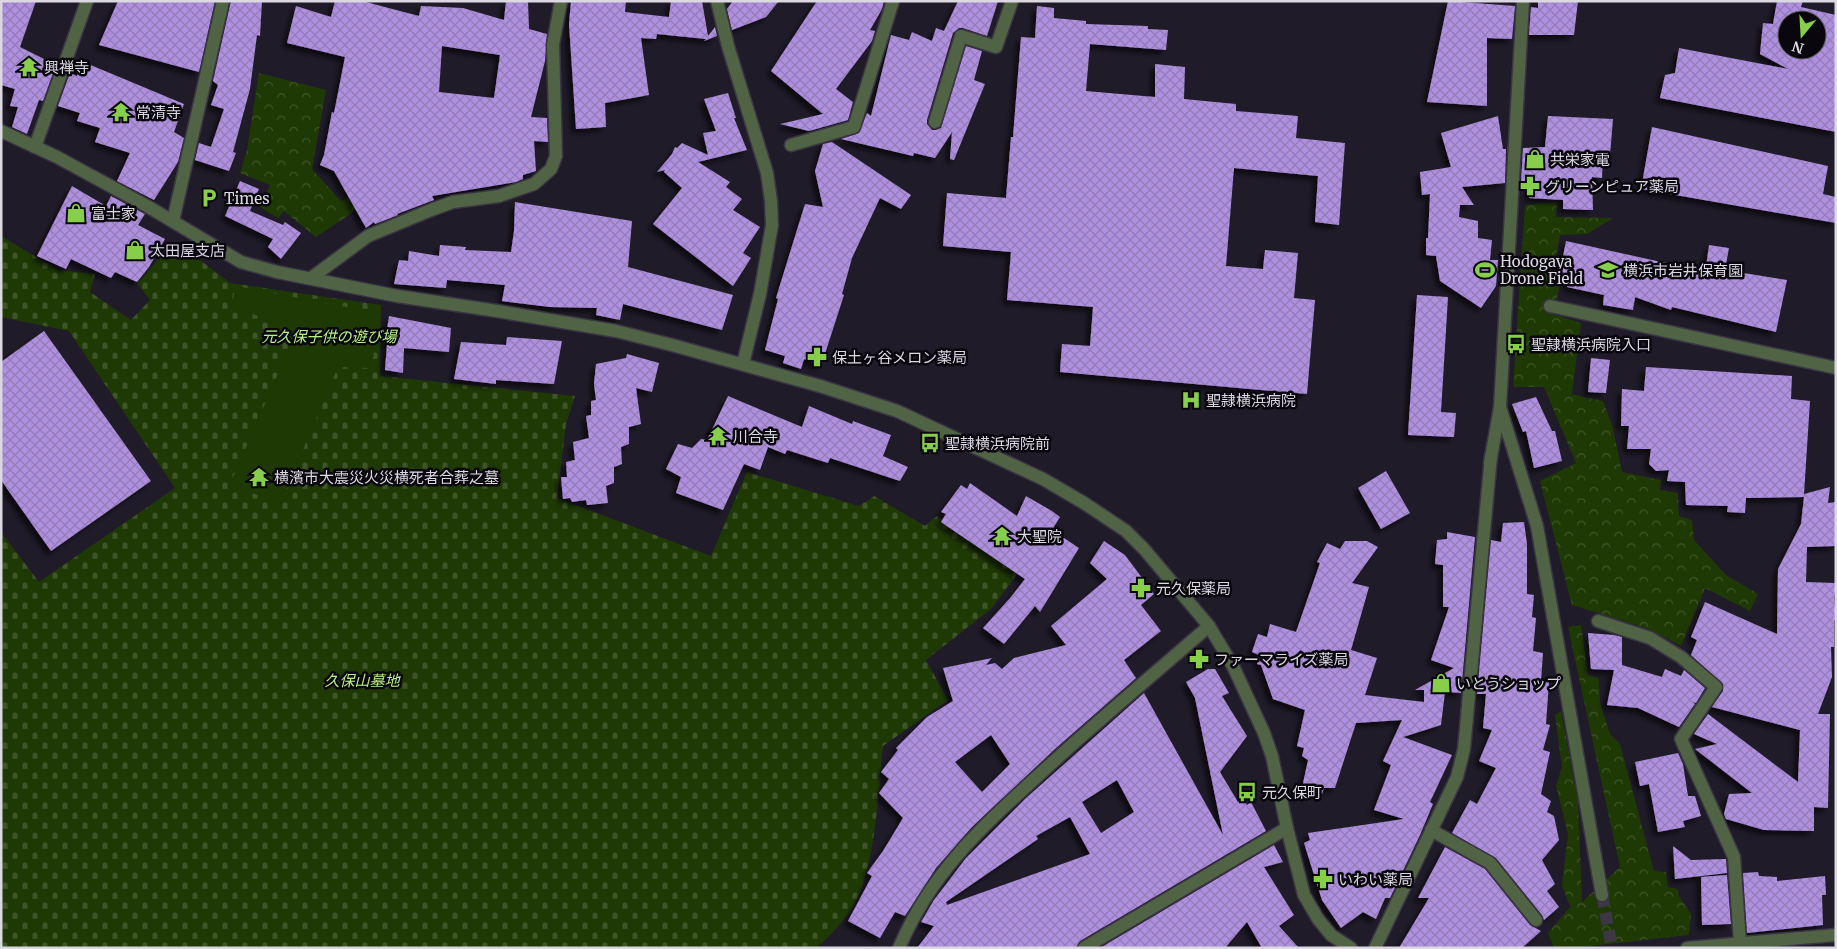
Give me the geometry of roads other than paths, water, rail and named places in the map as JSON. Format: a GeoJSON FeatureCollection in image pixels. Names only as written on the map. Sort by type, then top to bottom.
{"type":"FeatureCollection","features":[{"type":"Feature","properties":{"kind":"street"},"geometry":{"type":"LineString","coordinates":[[35,147],[87,1]]}},
{"type":"Feature","properties":{"kind":"street"},"geometry":{"type":"LineString","coordinates":[[173,221],[223,1]]}},
{"type":"Feature","properties":{"kind":"street"},"geometry":{"type":"LineString","coordinates":[[311,278],[368,236],[453,202],[499,196],[534,184],[551,169],[556,156],[554,44],[561,1]]}},
{"type":"Feature","properties":{"kind":"street"},"geometry":{"type":"LineString","coordinates":[[717,1],[728,46],[767,173],[771,201],[772,224],[760,294],[743,364]]}},
{"type":"Feature","properties":{"kind":"street"},"geometry":{"type":"LineString","coordinates":[[791,145],[854,127],[893,1]]}},
{"type":"Feature","properties":{"kind":"street"},"geometry":{"type":"LineString","coordinates":[[935,122],[961,36],[996,47],[1012,1]]}},
{"type":"Feature","properties":{"kind":"street"},"geometry":{"type":"LineString","coordinates":[[1375,948],[1457,777],[1464,749],[1491,460],[1500,407],[1522,1]]}},
{"type":"Feature","properties":{"kind":"street"},"geometry":{"type":"LineString","coordinates":[[1,130],[100,180],[241,262],[397,296],[497,310],[616,331],[820,386],[897,411],[1043,479],[1106,517],[1126,531],[1162,569],[1209,626],[1234,666],[1264,733],[1279,784],[1287,828],[1304,895],[1318,919],[1331,935],[1351,948]]}},
{"type":"Feature","properties":{"kind":"street"},"geometry":{"type":"LineString","coordinates":[[1550,306],[1836,368]]}},
{"type":"Feature","properties":{"kind":"street"},"geometry":{"type":"LineString","coordinates":[[1500,407],[1537,526],[1602,895]]}},
{"type":"Feature","properties":{"kind":"street"},"geometry":{"type":"LineString","coordinates":[[1551,612],[1565,614]]}},
{"type":"Feature","properties":{"kind":"street"},"geometry":{"type":"LineString","coordinates":[[1598,621],[1650,638],[1681,657],[1716,687],[1681,739],[1734,857],[1740,943]]}},
{"type":"Feature","properties":{"kind":"street"},"geometry":{"type":"LineString","coordinates":[[899,948],[926,897],[944,869],[979,830],[1065,751],[1209,626]]}},
{"type":"Feature","properties":{"kind":"street"},"geometry":{"type":"LineString","coordinates":[[1084,948],[1287,828]]}},
{"type":"Feature","properties":{"kind":"street"},"geometry":{"type":"LineString","coordinates":[[1432,830],[1490,863],[1536,920]]}},
{"type":"Feature","properties":{"kind":"street"},"geometry":{"type":"LineString","coordinates":[[1687,948],[1836,935]]}},
{"type":"Feature","properties":{"kind":"tunnel"},"geometry":{"type":"LineString","coordinates":[[1602,895],[1612,948]]}},
{"type":"Feature","properties":{"kind":"place","name":"興禅寺"},"geometry":{"type":"Point","coordinates":[29,67]}},
{"type":"Feature","properties":{"kind":"place","name":"常清寺"},"geometry":{"type":"Point","coordinates":[121,112]}},
{"type":"Feature","properties":{"kind":"place","name":"共栄家電"},"geometry":{"type":"Point","coordinates":[1535,159]}},
{"type":"Feature","properties":{"kind":"place","name":"グリーンピュア薬局"},"geometry":{"type":"Point","coordinates":[1530,186]}},
{"type":"Feature","properties":{"kind":"place","name":"Times"},"geometry":{"type":"Point","coordinates":[209,198]}},
{"type":"Feature","properties":{"kind":"place","name":"富士家"},"geometry":{"type":"Point","coordinates":[76,213]}},
{"type":"Feature","properties":{"kind":"place","name":"太田屋支店"},"geometry":{"type":"Point","coordinates":[135,250]}},
{"type":"Feature","properties":{"kind":"place","name":"Hodogaya Drone Field"},"geometry":{"type":"Point","coordinates":[1485,270]}},
{"type":"Feature","properties":{"kind":"place","name":"横浜市岩井保育園"},"geometry":{"type":"Point","coordinates":[1608,270]}},
{"type":"Feature","properties":{"kind":"place","name":"聖隷横浜病院入口"},"geometry":{"type":"Point","coordinates":[1516,344]}},
{"type":"Feature","properties":{"kind":"place","name":"保土ヶ谷メロン薬局"},"geometry":{"type":"Point","coordinates":[817,357]}},
{"type":"Feature","properties":{"kind":"place","name":"聖隷横浜病院"},"geometry":{"type":"Point","coordinates":[1191,400]}},
{"type":"Feature","properties":{"kind":"place","name":"川合寺"},"geometry":{"type":"Point","coordinates":[718,436]}},
{"type":"Feature","properties":{"kind":"place","name":"聖隷横浜病院前"},"geometry":{"type":"Point","coordinates":[930,443]}},
{"type":"Feature","properties":{"kind":"place","name":"横濱市大震災火災横死者合葬之墓"},"geometry":{"type":"Point","coordinates":[259,477]}},
{"type":"Feature","properties":{"kind":"place","name":"大聖院"},"geometry":{"type":"Point","coordinates":[1002,536]}},
{"type":"Feature","properties":{"kind":"place","name":"元久保薬局"},"geometry":{"type":"Point","coordinates":[1141,588]}},
{"type":"Feature","properties":{"kind":"place","name":"ファーマライズ薬局"},"geometry":{"type":"Point","coordinates":[1199,659]}},
{"type":"Feature","properties":{"kind":"place","name":"いとうショップ"},"geometry":{"type":"Point","coordinates":[1441,683]}},
{"type":"Feature","properties":{"kind":"place","name":"元久保町"},"geometry":{"type":"Point","coordinates":[1247,792]}},
{"type":"Feature","properties":{"kind":"place","name":"いわい薬局"},"geometry":{"type":"Point","coordinates":[1323,879]}},
{"type":"Feature","properties":{"kind":"park label","name":"元久保子供の遊び場"},"geometry":{"type":"Point","coordinates":[329,336]}},
{"type":"Feature","properties":{"kind":"park label","name":"久保山墓地"},"geometry":{"type":"Point","coordinates":[362,680]}}]}
